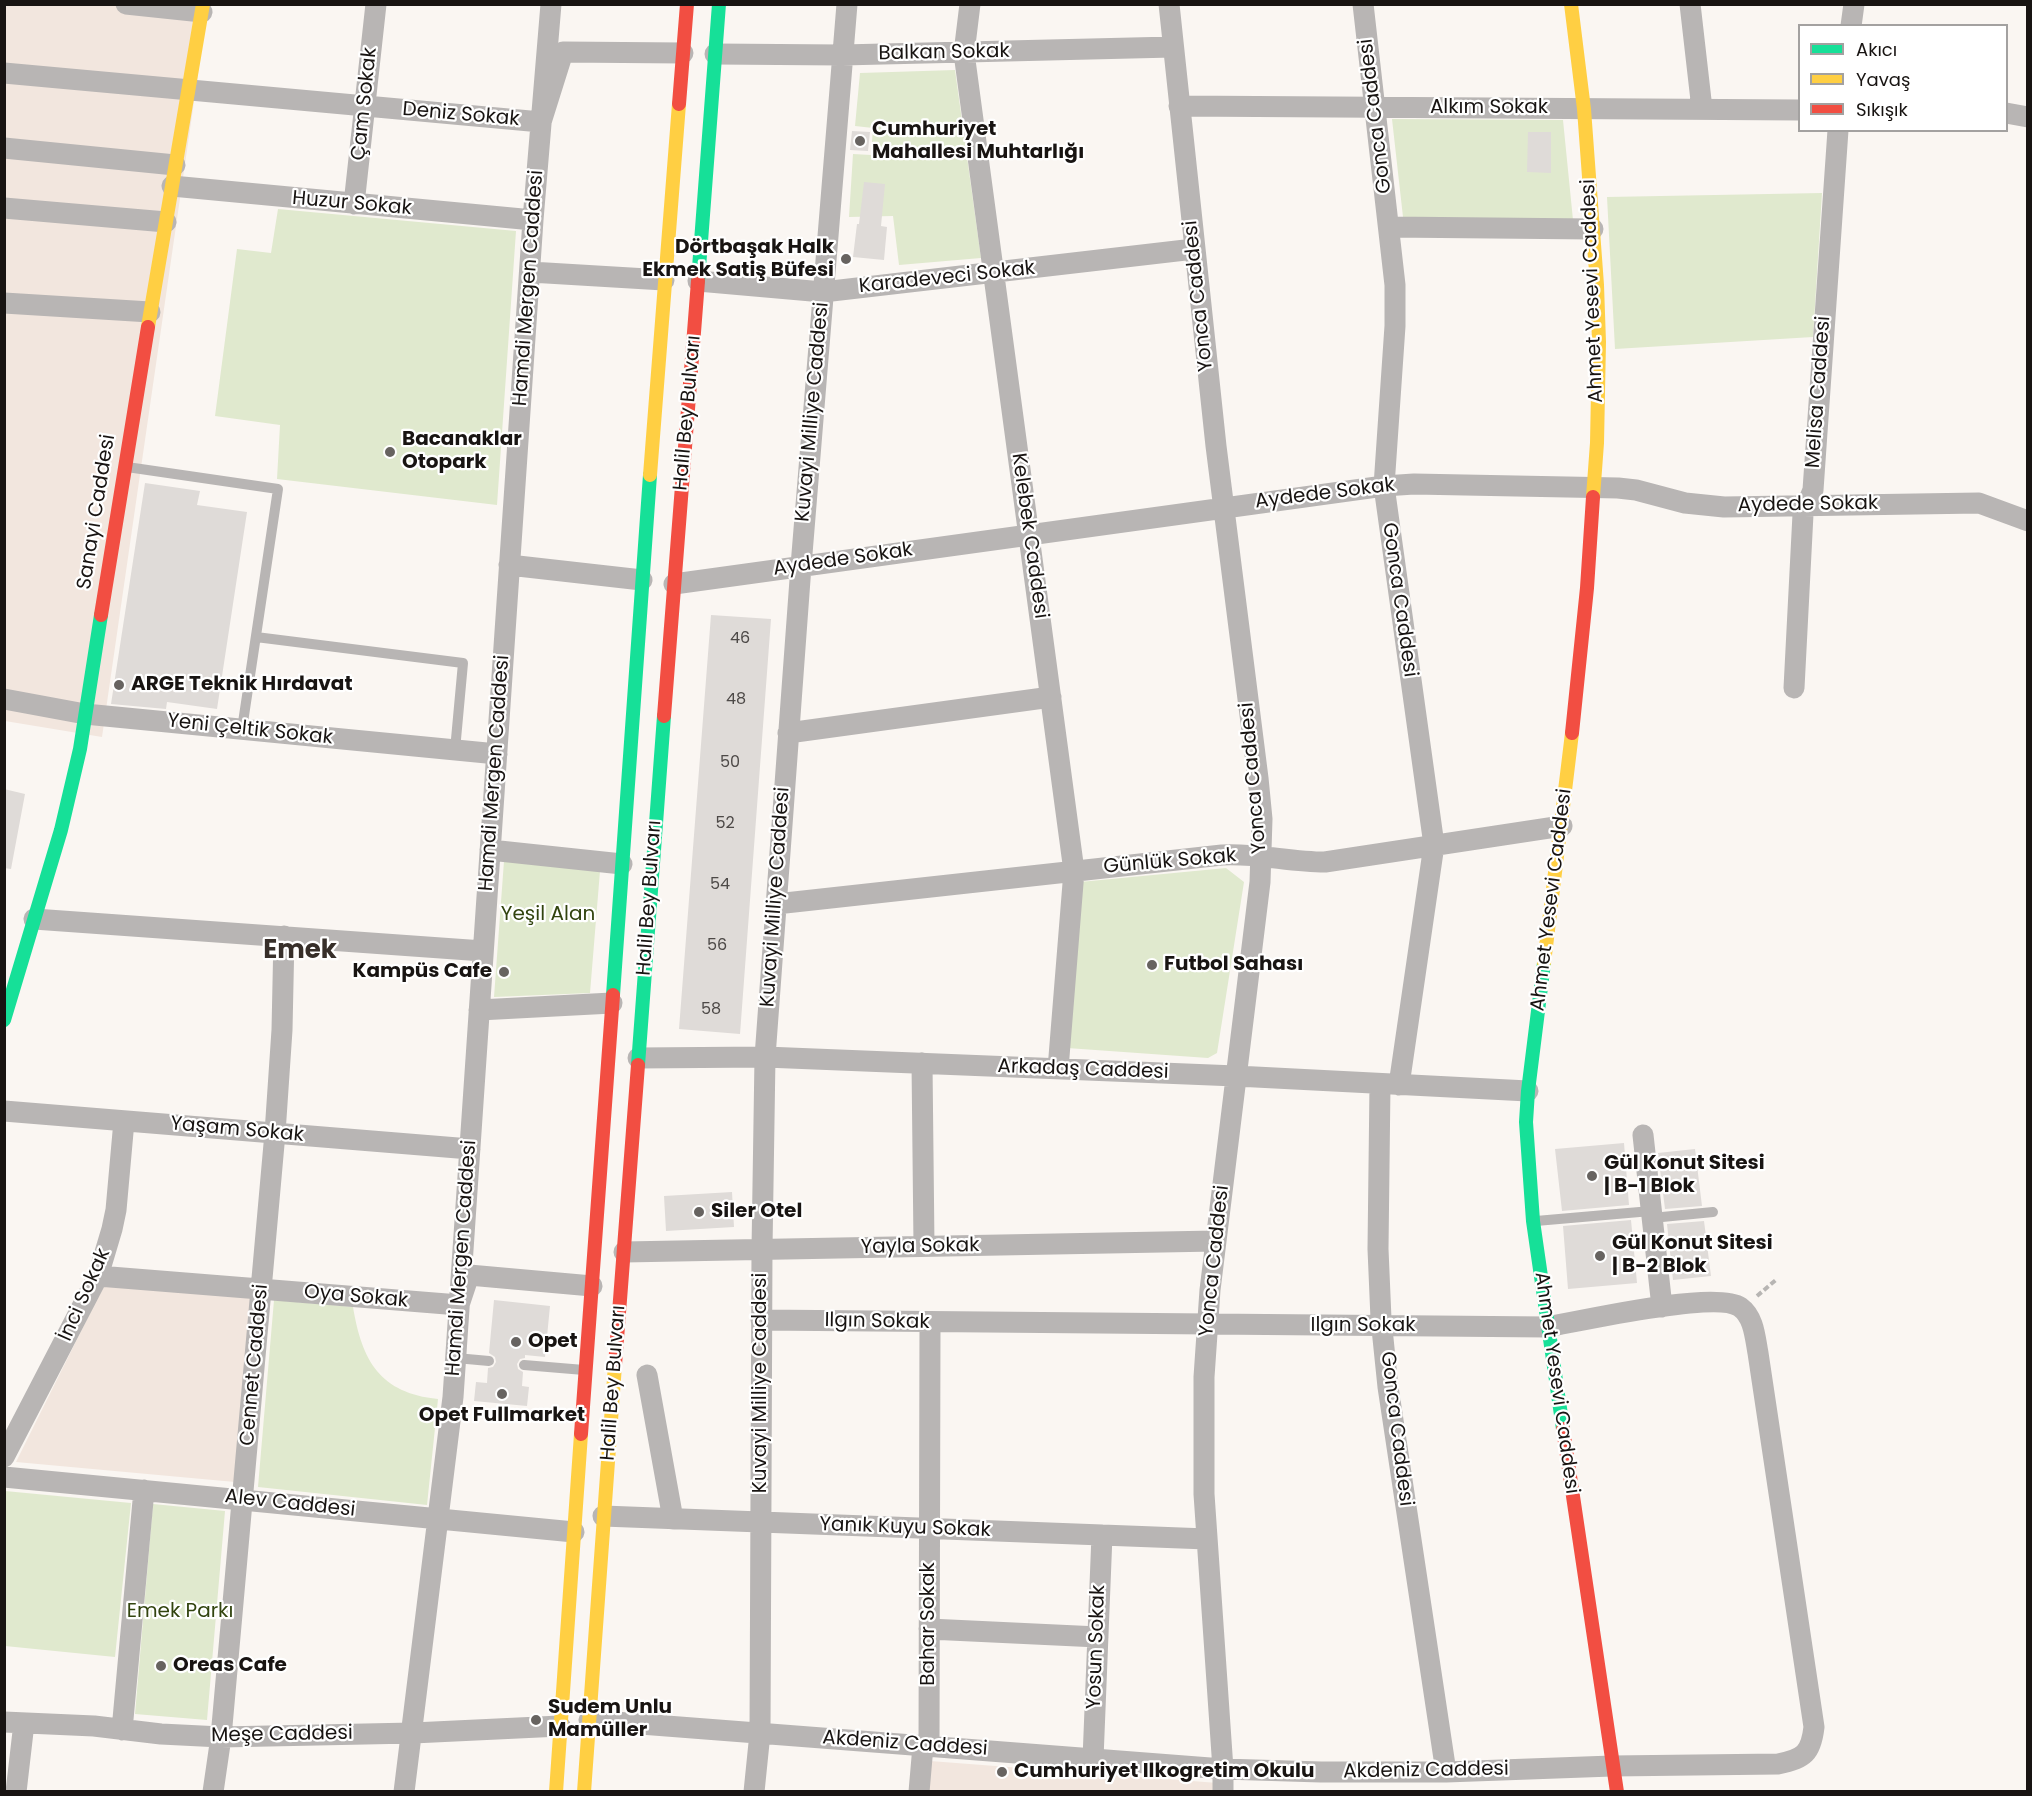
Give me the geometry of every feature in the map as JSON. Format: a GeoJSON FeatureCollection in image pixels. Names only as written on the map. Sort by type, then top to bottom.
{"type":"FeatureCollection","features":[{"type":"Feature","properties":{"kind":"main road","name":"Halil Bey Bulvarı"},"geometry":{"type":"LineString","coordinates":[[556,1791],[642,580],[687,4]]}},
{"type":"Feature","properties":{"kind":"main road","name":"Halil Bey Bulvarı"},"geometry":{"type":"LineString","coordinates":[[584,1791],[719,4]]}},
{"type":"Feature","properties":{"kind":"main road","name":"Ahmet Yesevi Caddesi"},"geometry":{"type":"LineString","coordinates":[[1571,4],[1584,109],[1593,230],[1599,342],[1598,420],[1586,599],[1562,826],[1526,1122],[1533,1221],[1547,1327],[1617,1791]]}},
{"type":"Feature","properties":{"kind":"main road","name":"Sanayi Caddesi"},"geometry":{"type":"LineString","coordinates":[[4,1020],[73,782],[124,466],[203,8]]}},
{"type":"Feature","properties":{"kind":"street"},"geometry":{"type":"LineString","coordinates":[[126,4],[203,8]]}},
{"type":"Feature","properties":{"kind":"street","name":"Çam Sokak"},"geometry":{"type":"LineString","coordinates":[[354,204],[376,4]]}},
{"type":"Feature","properties":{"kind":"street","name":"Hamdi Mergen Caddesi"},"geometry":{"type":"LineString","coordinates":[[404,1791],[453,1397],[533,220],[551,4]]}},
{"type":"Feature","properties":{"kind":"street","name":"Kuvayi Milliye Caddesi"},"geometry":{"type":"LineString","coordinates":[[754,1791],[760,1733],[761,1320],[765,1057],[801,566],[847,4]]}},
{"type":"Feature","properties":{"kind":"street","name":"Kelebek Caddesi"},"geometry":{"type":"LineString","coordinates":[[970,4],[964,53],[1074,871],[1058,1069]]}},
{"type":"Feature","properties":{"kind":"street","name":"Yonca Caddesi"},"geometry":{"type":"LineString","coordinates":[[1169,4],[1223,507],[1262,819],[1262,855],[1207,1325],[1203,1443],[1223,1791]]}},
{"type":"Feature","properties":{"kind":"street","name":"Gonca Caddesi"},"geometry":{"type":"LineString","coordinates":[[1363,4],[1390,227],[1396,306],[1384,486],[1434,845],[1390,1085],[1378,1249],[1381,1319],[1388,1387],[1446,1772]]}},
{"type":"Feature","properties":{"kind":"street"},"geometry":{"type":"LineString","coordinates":[[1690,4],[1702,109]]}},
{"type":"Feature","properties":{"kind":"street"},"geometry":{"type":"LineString","coordinates":[[1851,24],[1854,4]]}},
{"type":"Feature","properties":{"kind":"street","name":"Balkan Sokak"},"geometry":{"type":"LineString","coordinates":[[715,54],[842,56],[1173,48]]}},
{"type":"Feature","properties":{"kind":"street","name":"Deniz Sokak"},"geometry":{"type":"LineString","coordinates":[[4,73],[541,122],[563,52],[683,53]]}},
{"type":"Feature","properties":{"kind":"street","name":"Alkım Sokak"},"geometry":{"type":"LineString","coordinates":[[1179,106],[1798,110]]}},
{"type":"Feature","properties":{"kind":"street"},"geometry":{"type":"LineString","coordinates":[[2008,113],[2028,117]]}},
{"type":"Feature","properties":{"kind":"street","name":"Melisa Caddesi"},"geometry":{"type":"LineString","coordinates":[[1794,688],[1803,514],[1813,490],[1838,132]]}},
{"type":"Feature","properties":{"kind":"street"},"geometry":{"type":"LineString","coordinates":[[4,148],[175,165]]}},
{"type":"Feature","properties":{"kind":"street","name":"Huzur Sokak"},"geometry":{"type":"LineString","coordinates":[[172,186],[533,220]]}},
{"type":"Feature","properties":{"kind":"street"},"geometry":{"type":"LineString","coordinates":[[4,208],[165,222]]}},
{"type":"Feature","properties":{"kind":"street"},"geometry":{"type":"LineString","coordinates":[[1390,227],[1593,230]]}},
{"type":"Feature","properties":{"kind":"street","name":"Karadeveci Sokak"},"geometry":{"type":"LineString","coordinates":[[698,281],[823,291],[1194,249]]}},
{"type":"Feature","properties":{"kind":"street"},"geometry":{"type":"LineString","coordinates":[[530,272],[664,280]]}},
{"type":"Feature","properties":{"kind":"street"},"geometry":{"type":"LineString","coordinates":[[4,303],[150,312]]}},
{"type":"Feature","properties":{"kind":"street","name":"Aydede Sokak"},"geometry":{"type":"LineString","coordinates":[[674,584],[1223,507],[1414,484],[1594,487],[1636,490],[1670,500],[1703,506],[1979,503],[2028,521]]}},
{"type":"Feature","properties":{"kind":"street"},"geometry":{"type":"LineString","coordinates":[[509,565],[642,580]]}},
{"type":"Feature","properties":{"kind":"street"},"geometry":{"type":"LineString","coordinates":[[788,733],[1051,697]]}},
{"type":"Feature","properties":{"kind":"street","name":"Yeni Çeltik Sokak"},"geometry":{"type":"LineString","coordinates":[[4,699],[85,714],[496,754]]}},
{"type":"Feature","properties":{"kind":"street","name":"Günlük Sokak"},"geometry":{"type":"LineString","coordinates":[[776,904],[1222,855],[1262,855],[1295,861],[1325,862],[1562,826]]}},
{"type":"Feature","properties":{"kind":"street"},"geometry":{"type":"LineString","coordinates":[[490,850],[622,864]]}},
{"type":"Feature","properties":{"kind":"street"},"geometry":{"type":"LineString","coordinates":[[34,919],[483,951]]}},
{"type":"Feature","properties":{"kind":"street","name":"Cennet Caddesi"},"geometry":{"type":"LineString","coordinates":[[213,1791],[221,1737],[276,1133],[282,1030],[284,936]]}},
{"type":"Feature","properties":{"kind":"street"},"geometry":{"type":"LineString","coordinates":[[479,1010],[612,1003]]}},
{"type":"Feature","properties":{"kind":"street","name":"Arkadaş Caddesi"},"geometry":{"type":"LineString","coordinates":[[638,1058],[765,1057],[1236,1076],[1528,1092]]}},
{"type":"Feature","properties":{"kind":"street"},"geometry":{"type":"LineString","coordinates":[[922,1063],[924,1246]]}},
{"type":"Feature","properties":{"kind":"street","name":"Yaşam Sokak"},"geometry":{"type":"LineString","coordinates":[[4,1111],[470,1149]]}},
{"type":"Feature","properties":{"kind":"street","name":"İnci Sokak"},"geometry":{"type":"LineString","coordinates":[[4,1457],[98,1276],[116,1210],[124,1121]]}},
{"type":"Feature","properties":{"kind":"street"},"geometry":{"type":"LineString","coordinates":[[1642,1135],[1662,1307]]}},
{"type":"Feature","properties":{"kind":"street","name":"Yayla Sokak"},"geometry":{"type":"LineString","coordinates":[[624,1252],[1216,1241]]}},
{"type":"Feature","properties":{"kind":"street"},"geometry":{"type":"LineString","coordinates":[[459,1305],[469,1275],[592,1286]]}},
{"type":"Feature","properties":{"kind":"street","name":"Oya Sokak"},"geometry":{"type":"LineString","coordinates":[[98,1276],[459,1305]]}},
{"type":"Feature","properties":{"kind":"street","name":"Ilgın Sokak"},"geometry":{"type":"LineString","coordinates":[[761,1320],[1547,1327],[1662,1307],[1724,1301],[1743,1308]]}},
{"type":"Feature","properties":{"kind":"street","name":"Akdeniz Caddesi"},"geometry":{"type":"LineString","coordinates":[[589,1720],[1093,1759],[1321,1772],[1446,1772],[1612,1766],[1778,1764],[1802,1757],[1809,1749],[1814,1727],[1754,1328],[1743,1308]]}},
{"type":"Feature","properties":{"kind":"street","name":"Bahar Sokak"},"geometry":{"type":"LineString","coordinates":[[919,1791],[926,1746],[929,1629],[930,1322]]}},
{"type":"Feature","properties":{"kind":"street","name":"Halil Bey Bulvarı"},"geometry":{"type":"LineString","coordinates":[[647,1375],[673,1519]]}},
{"type":"Feature","properties":{"kind":"street","name":"Alev Caddesi"},"geometry":{"type":"LineString","coordinates":[[4,1477],[574,1532]]}},
{"type":"Feature","properties":{"kind":"street"},"geometry":{"type":"LineString","coordinates":[[122,1730],[144,1490]]}},
{"type":"Feature","properties":{"kind":"street","name":"Yanık Kuyu Sokak"},"geometry":{"type":"LineString","coordinates":[[603,1516],[1207,1539]]}},
{"type":"Feature","properties":{"kind":"street","name":"Yosun Sokak"},"geometry":{"type":"LineString","coordinates":[[1093,1759],[1102,1535]]}},
{"type":"Feature","properties":{"kind":"street"},"geometry":{"type":"LineString","coordinates":[[929,1629],[1098,1637]]}},
{"type":"Feature","properties":{"kind":"street"},"geometry":{"type":"LineString","coordinates":[[14,1722],[16,1791]]}},
{"type":"Feature","properties":{"kind":"street","name":"Meşe Caddesi"},"geometry":{"type":"LineString","coordinates":[[14,1722],[84,1725],[161,1734],[221,1737],[413,1733],[561,1726]]}},
{"type":"Feature","properties":{"kind":"lane"},"geometry":{"type":"LineString","coordinates":[[124,466],[278,489],[242,729]]}},
{"type":"Feature","properties":{"kind":"lane"},"geometry":{"type":"LineString","coordinates":[[256,637],[463,663],[455,750]]}},
{"type":"Feature","properties":{"kind":"lane"},"geometry":{"type":"LineString","coordinates":[[1533,1221],[1713,1212]]}},
{"type":"Feature","properties":{"kind":"lane"},"geometry":{"type":"LineString","coordinates":[[456,1358],[489,1361]]}},
{"type":"Feature","properties":{"kind":"lane"},"geometry":{"type":"LineString","coordinates":[[524,1365],[586,1371]]}},
{"type":"Feature","properties":{"kind":"path"},"geometry":{"type":"LineString","coordinates":[[1743,1308],[1777,1279]]}},
{"type":"Feature","properties":{"kind":"shaded area"},"geometry":{"type":"Polygon","coordinates":[[[4,5],[208,5],[102,737],[5,721],[4,5]]]}},
{"type":"Feature","properties":{"kind":"shaded area"},"geometry":{"type":"Polygon","coordinates":[[[104,1285],[251,1297],[235,1482],[16,1462],[104,1285]]]}},
{"type":"Feature","properties":{"kind":"shaded area","name":"Cumhuriyet Ilkogretim Okulu"},"geometry":{"type":"Polygon","coordinates":[[[930,1761],[1218,1783],[1217,1792],[928,1792],[930,1761]]]}},
{"type":"Feature","properties":{"kind":"green space"},"geometry":{"type":"Polygon","coordinates":[[[955,70],[981,258],[899,265],[893,216],[849,217],[853,154],[871,155],[873,128],[855,126],[860,73],[955,70]]]}},
{"type":"Feature","properties":{"kind":"green space"},"geometry":{"type":"Polygon","coordinates":[[[1392,119],[1563,120],[1573,220],[1403,217],[1392,119]]]}},
{"type":"Feature","properties":{"kind":"green space"},"geometry":{"type":"Polygon","coordinates":[[[1822,193],[1813,337],[1615,349],[1607,197],[1822,193]]]}},
{"type":"Feature","properties":{"kind":"green space","name":"Bacanaklar Otopark"},"geometry":{"type":"Polygon","coordinates":[[[278,209],[516,231],[497,505],[277,479],[280,425],[215,416],[237,249],[271,253],[278,209]]]}},
{"type":"Feature","properties":{"kind":"green space","name":"Yeşil Alan"},"geometry":{"type":"Polygon","coordinates":[[[504,861],[600,871],[590,993],[494,997],[504,861]]]}},
{"type":"Feature","properties":{"kind":"green space","name":"Futbol Sahası"},"geometry":{"type":"Polygon","coordinates":[[[1226,868],[1244,882],[1217,1053],[1208,1058],[1067,1048],[1080,882],[1226,868]]]}},
{"type":"Feature","properties":{"kind":"green space"},"geometry":{"type":"Polygon","coordinates":[[[274,1300],[353,1307],[362,1343],[377,1371],[402,1390],[418,1396],[438,1399],[427,1505],[258,1487],[274,1300]]]}},
{"type":"Feature","properties":{"kind":"green space"},"geometry":{"type":"Polygon","coordinates":[[[5,1491],[131,1503],[115,1657],[5,1646],[5,1491]]]}},
{"type":"Feature","properties":{"kind":"green space","name":"Emek Parkı"},"geometry":{"type":"Polygon","coordinates":[[[153,1504],[225,1511],[207,1720],[135,1714],[153,1504]]]}},
{"type":"Feature","properties":{"kind":"building","name":"Cumhuriyet Mahallesi Muhtarlığı"},"geometry":{"type":"Polygon","coordinates":[[[852,131],[870,132],[868,151],[850,150],[852,131]]]}},
{"type":"Feature","properties":{"kind":"building"},"geometry":{"type":"Polygon","coordinates":[[[1528,132],[1551,132],[1551,173],[1527,172],[1528,132]]]}},
{"type":"Feature","properties":{"kind":"building"},"geometry":{"type":"Polygon","coordinates":[[[864,182],[885,184],[881,226],[887,227],[884,260],[853,257],[864,182]]]}},
{"type":"Feature","properties":{"kind":"building"},"geometry":{"type":"Polygon","coordinates":[[[145,483],[200,491],[197,505],[247,512],[217,709],[167,702],[166,709],[111,704],[145,483]]]}},
{"type":"Feature","properties":{"kind":"building"},"geometry":{"type":"Polygon","coordinates":[[[711,615],[771,619],[740,1034],[679,1029],[711,615]]]}},
{"type":"Feature","properties":{"kind":"building"},"geometry":{"type":"Polygon","coordinates":[[[4,789],[25,794],[11,869],[4,868],[4,789]]]}},
{"type":"Feature","properties":{"kind":"building","name":"Gül Konut Sitesi | B-1 Blok"},"geometry":{"type":"Polygon","coordinates":[[[1624,1143],[1629,1205],[1562,1211],[1555,1149],[1624,1143]]]}},
{"type":"Feature","properties":{"kind":"building"},"geometry":{"type":"Polygon","coordinates":[[[1695,1149],[1702,1206],[1665,1209],[1658,1153],[1695,1149]]]}},
{"type":"Feature","properties":{"kind":"building","name":"Siler Otel"},"geometry":{"type":"Polygon","coordinates":[[[732,1192],[734,1227],[666,1231],[664,1196],[732,1192]]]}},
{"type":"Feature","properties":{"kind":"building","name":"Gül Konut Sitesi | B-2 Blok"},"geometry":{"type":"Polygon","coordinates":[[[1631,1220],[1637,1283],[1568,1289],[1563,1226],[1631,1220]]]}},
{"type":"Feature","properties":{"kind":"building"},"geometry":{"type":"Polygon","coordinates":[[[1704,1221],[1711,1276],[1673,1280],[1667,1224],[1704,1221]]]}},
{"type":"Feature","properties":{"kind":"building"},"geometry":{"type":"Polygon","coordinates":[[[494,1300],[550,1306],[545,1357],[525,1355],[525,1358],[520,1359],[517,1364],[518,1369],[523,1372],[522,1386],[529,1387],[527,1406],[474,1401],[476,1382],[487,1383],[488,1368],[493,1367],[496,1362],[495,1357],[489,1353],[494,1300]]]}},
{"type":"Feature","properties":{"kind":"traffic: fast"},"geometry":{"type":"LineString","coordinates":[[698,281],[719,4]]}},
{"type":"Feature","properties":{"kind":"traffic: fast"},"geometry":{"type":"LineString","coordinates":[[613,995],[650,475]]}},
{"type":"Feature","properties":{"kind":"traffic: fast"},"geometry":{"type":"LineString","coordinates":[[4,1020],[61,830],[80,749],[101,615]]}},
{"type":"Feature","properties":{"kind":"traffic: fast"},"geometry":{"type":"LineString","coordinates":[[638,1065],[664,716]]}},
{"type":"Feature","properties":{"kind":"traffic: fast"},"geometry":{"type":"LineString","coordinates":[[1544,963],[1526,1122],[1533,1221],[1563,1429]]}},
{"type":"Feature","properties":{"kind":"traffic: slow"},"geometry":{"type":"LineString","coordinates":[[148,327],[203,4]]}},
{"type":"Feature","properties":{"kind":"traffic: slow"},"geometry":{"type":"LineString","coordinates":[[1571,4],[1584,109],[1597,285],[1599,342],[1597,443],[1593,497]]}},
{"type":"Feature","properties":{"kind":"traffic: slow"},"geometry":{"type":"LineString","coordinates":[[650,475],[679,104]]}},
{"type":"Feature","properties":{"kind":"traffic: slow"},"geometry":{"type":"LineString","coordinates":[[1544,963],[1572,733]]}},
{"type":"Feature","properties":{"kind":"traffic: slow"},"geometry":{"type":"LineString","coordinates":[[584,1792],[615,1365]]}},
{"type":"Feature","properties":{"kind":"traffic: slow"},"geometry":{"type":"LineString","coordinates":[[556,1792],[581,1434]]}},
{"type":"Feature","properties":{"kind":"traffic: jam"},"geometry":{"type":"LineString","coordinates":[[679,104],[687,4]]}},
{"type":"Feature","properties":{"kind":"traffic: jam"},"geometry":{"type":"LineString","coordinates":[[664,716],[698,281]]}},
{"type":"Feature","properties":{"kind":"traffic: jam"},"geometry":{"type":"LineString","coordinates":[[101,615],[148,327]]}},
{"type":"Feature","properties":{"kind":"traffic: jam"},"geometry":{"type":"LineString","coordinates":[[1572,733],[1587,588],[1593,497]]}},
{"type":"Feature","properties":{"kind":"traffic: jam"},"geometry":{"type":"LineString","coordinates":[[581,1434],[613,995]]}},
{"type":"Feature","properties":{"kind":"traffic: jam"},"geometry":{"type":"LineString","coordinates":[[615,1365],[638,1065]]}},
{"type":"Feature","properties":{"kind":"traffic: jam"},"geometry":{"type":"LineString","coordinates":[[1563,1429],[1617,1792]]}},
{"type":"Feature","properties":{"kind":"place","name":"Cumhuriyet Mahallesi Muhtarlığı"},"geometry":{"type":"Point","coordinates":[860,141]}},
{"type":"Feature","properties":{"kind":"place","name":"Dörtbaşak Halk Ekmek Satiş Büfesi"},"geometry":{"type":"Point","coordinates":[846,259]}},
{"type":"Feature","properties":{"kind":"place","name":"Bacanaklar Otopark"},"geometry":{"type":"Point","coordinates":[390,452]}},
{"type":"Feature","properties":{"kind":"place","name":"ARGE Teknik Hırdavat"},"geometry":{"type":"Point","coordinates":[119,685]}},
{"type":"Feature","properties":{"kind":"place","name":"Futbol Sahası"},"geometry":{"type":"Point","coordinates":[1152,965]}},
{"type":"Feature","properties":{"kind":"place","name":"Kampüs Cafe"},"geometry":{"type":"Point","coordinates":[504,972]}},
{"type":"Feature","properties":{"kind":"place","name":"Gül Konut Sitesi | B-1 Blok"},"geometry":{"type":"Point","coordinates":[1592,1176]}},
{"type":"Feature","properties":{"kind":"place","name":"Siler Otel"},"geometry":{"type":"Point","coordinates":[699,1212]}},
{"type":"Feature","properties":{"kind":"place","name":"Gül Konut Sitesi | B-2 Blok"},"geometry":{"type":"Point","coordinates":[1600,1256]}},
{"type":"Feature","properties":{"kind":"place","name":"Opet"},"geometry":{"type":"Point","coordinates":[516,1342]}},
{"type":"Feature","properties":{"kind":"place","name":"Opet Fullmarket"},"geometry":{"type":"Point","coordinates":[502,1394]}},
{"type":"Feature","properties":{"kind":"place","name":"Oreas Cafe"},"geometry":{"type":"Point","coordinates":[161,1666]}},
{"type":"Feature","properties":{"kind":"place","name":"Sudem Unlu Mamüller"},"geometry":{"type":"Point","coordinates":[536,1720]}},
{"type":"Feature","properties":{"kind":"place","name":"Cumhuriyet Ilkogretim Okulu"},"geometry":{"type":"Point","coordinates":[1002,1772]}},
{"type":"Feature","properties":{"kind":"district","name":"Emek"},"geometry":{"type":"Point","coordinates":[300,951]}}]}
